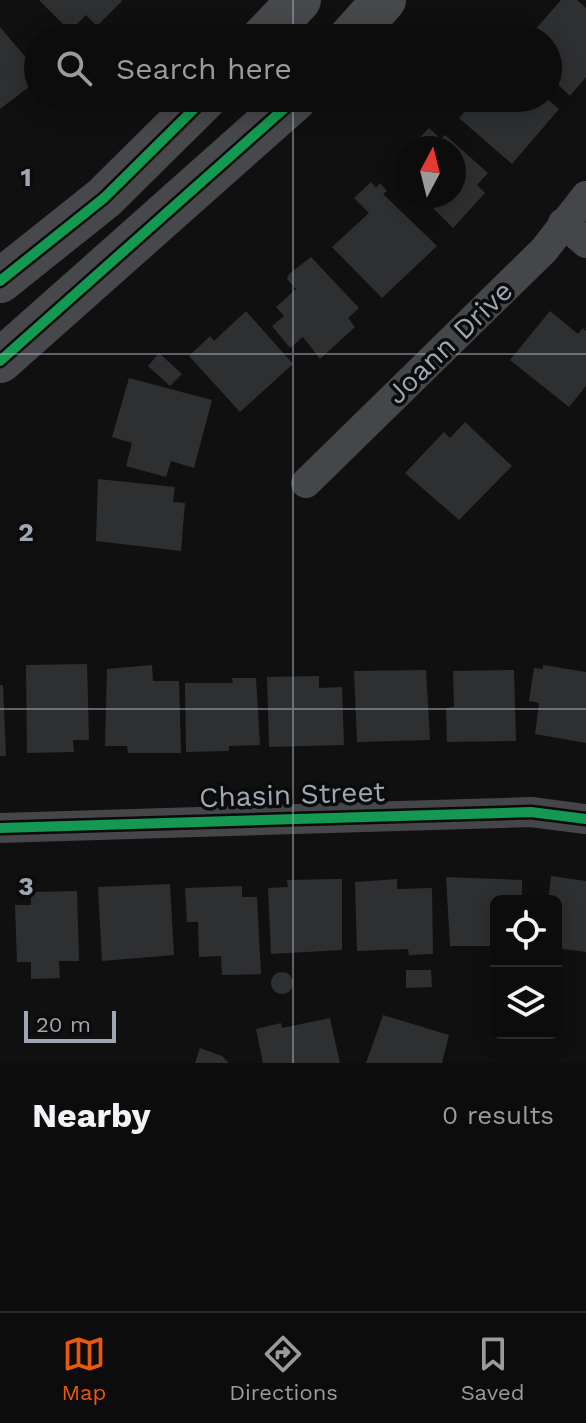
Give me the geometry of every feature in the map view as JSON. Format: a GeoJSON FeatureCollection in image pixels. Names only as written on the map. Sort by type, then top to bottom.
{"type":"FeatureCollection","features":[{"type":"Feature","properties":{"kind":"main road"},"geometry":{"type":"LineString","coordinates":[[276,24],[299,0]]}},
{"type":"Feature","properties":{"kind":"main road"},"geometry":{"type":"LineString","coordinates":[[363,24],[384,0]]}},
{"type":"Feature","properties":{"kind":"main road"},"geometry":{"type":"LineString","coordinates":[[0,281],[104,198],[191,112]]}},
{"type":"Feature","properties":{"kind":"main road"},"geometry":{"type":"LineString","coordinates":[[0,361],[280,112]]}},
{"type":"Feature","properties":{"kind":"street","name":"Joann Drive"},"geometry":{"type":"LineString","coordinates":[[306,483],[544,250],[575,233],[586,196]]}},
{"type":"Feature","properties":{"kind":"street","name":"Chasin Street"},"geometry":{"type":"LineString","coordinates":[[0,828],[531,812],[586,819]]}},
{"type":"Feature","properties":{"kind":"building"},"geometry":{"type":"Polygon","coordinates":[[[39,0],[122,1],[99,24],[86,15],[77,24],[63,24],[39,0]]]}},
{"type":"Feature","properties":{"kind":"building"},"geometry":{"type":"Polygon","coordinates":[[[561,0],[577,0],[586,8],[586,77],[570,96],[562,88],[562,24],[540,24],[561,0]]]}},
{"type":"Feature","properties":{"kind":"building"},"geometry":{"type":"Polygon","coordinates":[[[0,27],[24,55],[24,91],[0,109],[0,27]]]}},
{"type":"Feature","properties":{"kind":"building"},"geometry":{"type":"Polygon","coordinates":[[[464,112],[556,112],[512,164],[459,118],[464,112]]]}},
{"type":"Feature","properties":{"kind":"building"},"geometry":{"type":"Polygon","coordinates":[[[429,128],[438,136],[421,136],[429,128]]]}},
{"type":"Feature","properties":{"kind":"building"},"geometry":{"type":"Polygon","coordinates":[[[466,154],[488,173],[477,185],[485,193],[453,228],[433,208],[466,208],[466,154]]]}},
{"type":"Feature","properties":{"kind":"building"},"geometry":{"type":"Polygon","coordinates":[[[371,182],[376,188],[380,183],[387,191],[383,194],[394,208],[437,246],[382,298],[332,247],[369,213],[354,198],[371,182]]]}},
{"type":"Feature","properties":{"kind":"building"},"geometry":{"type":"Polygon","coordinates":[[[311,257],[359,308],[348,318],[355,327],[320,359],[303,337],[290,348],[272,326],[284,316],[276,307],[296,289],[287,279],[289,274],[311,257]]]}},
{"type":"Feature","properties":{"kind":"building"},"geometry":{"type":"Polygon","coordinates":[[[246,311],[293,364],[240,412],[189,356],[210,336],[214,341],[246,311]]]}},
{"type":"Feature","properties":{"kind":"building"},"geometry":{"type":"Polygon","coordinates":[[[550,311],[578,334],[583,328],[586,331],[586,386],[569,407],[510,360],[550,311]]]}},
{"type":"Feature","properties":{"kind":"building"},"geometry":{"type":"Polygon","coordinates":[[[159,353],[182,374],[170,386],[148,366],[159,353]]]}},
{"type":"Feature","properties":{"kind":"building"},"geometry":{"type":"Polygon","coordinates":[[[129,378],[212,400],[194,468],[171,461],[166,477],[126,466],[132,443],[112,437],[129,378]]]}},
{"type":"Feature","properties":{"kind":"building"},"geometry":{"type":"Polygon","coordinates":[[[465,422],[512,466],[459,520],[405,473],[444,432],[450,438],[465,422]]]}},
{"type":"Feature","properties":{"kind":"building"},"geometry":{"type":"Polygon","coordinates":[[[98,479],[175,487],[173,502],[185,503],[181,551],[96,541],[98,479]]]}},
{"type":"Feature","properties":{"kind":"building"},"geometry":{"type":"Polygon","coordinates":[[[87,664],[89,740],[73,740],[74,752],[27,753],[26,665],[87,664]]]}},
{"type":"Feature","properties":{"kind":"building"},"geometry":{"type":"Polygon","coordinates":[[[152,665],[153,681],[179,681],[181,753],[128,753],[127,746],[105,746],[107,669],[152,665]]]}},
{"type":"Feature","properties":{"kind":"building"},"geometry":{"type":"Polygon","coordinates":[[[543,665],[586,672],[586,743],[535,734],[539,703],[529,701],[534,668],[543,669],[543,665]]]}},
{"type":"Feature","properties":{"kind":"building"},"geometry":{"type":"Polygon","coordinates":[[[426,670],[430,740],[357,742],[354,671],[426,670]]]}},
{"type":"Feature","properties":{"kind":"building"},"geometry":{"type":"Polygon","coordinates":[[[514,670],[516,741],[447,742],[446,708],[454,707],[453,671],[514,670]]]}},
{"type":"Feature","properties":{"kind":"building"},"geometry":{"type":"Polygon","coordinates":[[[319,676],[319,688],[342,687],[344,745],[269,747],[267,677],[319,676]]]}},
{"type":"Feature","properties":{"kind":"building"},"geometry":{"type":"Polygon","coordinates":[[[232,678],[256,678],[260,745],[229,746],[229,751],[186,752],[185,683],[233,683],[232,678]]]}},
{"type":"Feature","properties":{"kind":"building"},"geometry":{"type":"Polygon","coordinates":[[[0,685],[3,685],[6,756],[0,756],[0,685]]]}},
{"type":"Feature","properties":{"kind":"building"},"geometry":{"type":"Polygon","coordinates":[[[551,876],[586,881],[586,952],[562,949],[562,895],[549,895],[551,876]]]}},
{"type":"Feature","properties":{"kind":"building"},"geometry":{"type":"Polygon","coordinates":[[[446,877],[522,880],[522,895],[490,895],[490,946],[450,946],[446,877]]]}},
{"type":"Feature","properties":{"kind":"building"},"geometry":{"type":"Polygon","coordinates":[[[342,879],[342,950],[271,954],[268,888],[288,887],[287,880],[342,879]]]}},
{"type":"Feature","properties":{"kind":"building"},"geometry":{"type":"Polygon","coordinates":[[[397,879],[397,889],[432,888],[433,954],[409,955],[408,949],[357,951],[355,882],[397,879]]]}},
{"type":"Feature","properties":{"kind":"building"},"geometry":{"type":"Polygon","coordinates":[[[170,884],[174,955],[102,961],[98,887],[170,884]]]}},
{"type":"Feature","properties":{"kind":"building"},"geometry":{"type":"Polygon","coordinates":[[[242,886],[242,897],[257,897],[261,974],[222,975],[221,956],[199,957],[198,922],[187,922],[185,888],[242,886]]]}},
{"type":"Feature","properties":{"kind":"building"},"geometry":{"type":"Polygon","coordinates":[[[77,891],[79,961],[59,961],[60,978],[31,979],[31,962],[17,962],[15,905],[31,905],[31,892],[77,891]]]}},
{"type":"Feature","properties":{"kind":"building"},"geometry":{"type":"Polygon","coordinates":[[[406,970],[431,970],[432,987],[406,988],[406,970]]]}},
{"type":"Feature","properties":{"kind":"building"},"geometry":{"type":"Polygon","coordinates":[[[282,972],[290,975],[293,983],[290,991],[282,994],[274,991],[271,983],[274,975],[282,972]]]}},
{"type":"Feature","properties":{"kind":"building"},"geometry":{"type":"Polygon","coordinates":[[[383,1015],[449,1035],[442,1063],[366,1063],[383,1015]]]}},
{"type":"Feature","properties":{"kind":"building"},"geometry":{"type":"Polygon","coordinates":[[[330,1018],[340,1063],[263,1063],[256,1029],[281,1023],[282,1028],[330,1018]]]}},
{"type":"Feature","properties":{"kind":"building"},"geometry":{"type":"Polygon","coordinates":[[[200,1048],[222,1056],[229,1063],[195,1063],[200,1048]]]}},
{"type":"Feature","properties":{"kind":"cycle path"},"geometry":{"type":"LineString","coordinates":[[0,281],[104,198],[191,112]]}},
{"type":"Feature","properties":{"kind":"cycle path"},"geometry":{"type":"LineString","coordinates":[[0,361],[280,112]]}},
{"type":"Feature","properties":{"kind":"cycle path"},"geometry":{"type":"LineString","coordinates":[[0,828],[531,812],[586,819]]}}]}
